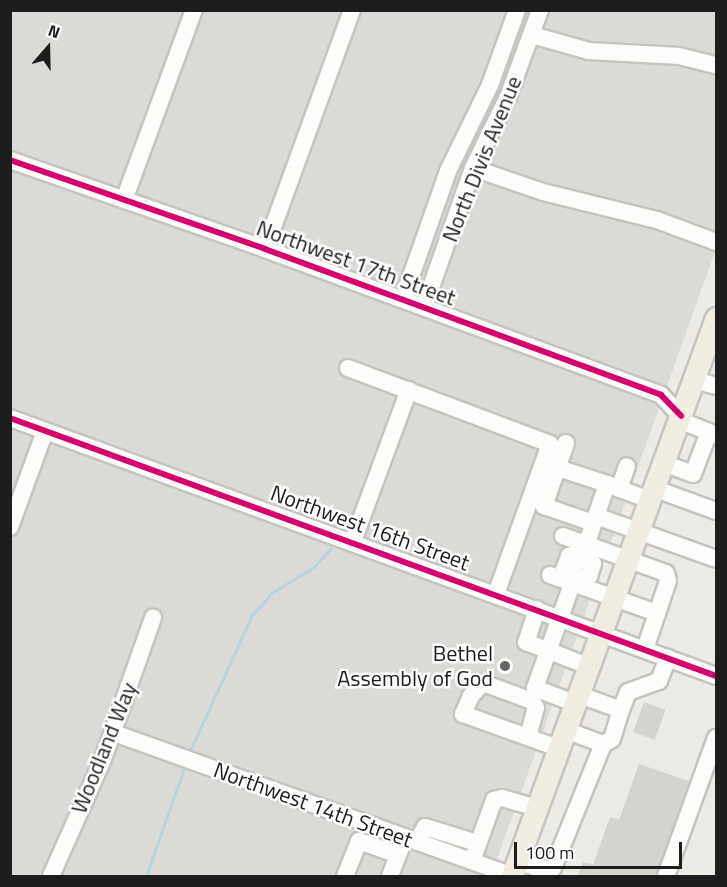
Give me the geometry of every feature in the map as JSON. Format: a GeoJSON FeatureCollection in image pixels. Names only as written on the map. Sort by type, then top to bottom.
{"type":"FeatureCollection","features":[{"type":"Feature","properties":{"kind":"main road"},"geometry":{"type":"LineString","coordinates":[[514,871],[612,598],[716,322]]}},
{"type":"Feature","properties":{"kind":"street"},"geometry":{"type":"LineString","coordinates":[[124,200],[194,10]]}},
{"type":"Feature","properties":{"kind":"street"},"geometry":{"type":"LineString","coordinates":[[265,249],[352,10]]}},
{"type":"Feature","properties":{"kind":"street","name":"North Divis Avenue"},"geometry":{"type":"LineString","coordinates":[[404,299],[448,171],[490,85],[517,10]]}},
{"type":"Feature","properties":{"kind":"street","name":"North Divis Avenue"},"geometry":{"type":"LineString","coordinates":[[424,307],[473,168],[532,35],[540,10]]}},
{"type":"Feature","properties":{"kind":"street"},"geometry":{"type":"LineString","coordinates":[[532,35],[589,51],[680,56],[717,65]]}},
{"type":"Feature","properties":{"kind":"street","name":"Northwest 17th Street"},"geometry":{"type":"LineString","coordinates":[[10,159],[404,299],[661,395],[680,418]]}},
{"type":"Feature","properties":{"kind":"street"},"geometry":{"type":"LineString","coordinates":[[473,168],[543,192],[657,220],[717,242]]}},
{"type":"Feature","properties":{"kind":"street"},"geometry":{"type":"LineString","coordinates":[[348,368],[550,444],[496,594]]}},
{"type":"Feature","properties":{"kind":"street"},"geometry":{"type":"LineString","coordinates":[[694,380],[717,386]]}},
{"type":"Feature","properties":{"kind":"street"},"geometry":{"type":"LineString","coordinates":[[353,541],[409,390]]}},
{"type":"Feature","properties":{"kind":"street","name":"Northwest 16th Street"},"geometry":{"type":"LineString","coordinates":[[10,418],[353,541],[717,676]]}},
{"type":"Feature","properties":{"kind":"street"},"geometry":{"type":"LineString","coordinates":[[663,463],[693,474],[713,433],[680,418]]}},
{"type":"Feature","properties":{"kind":"street"},"geometry":{"type":"LineString","coordinates":[[10,526],[45,431]]}},
{"type":"Feature","properties":{"kind":"street"},"geometry":{"type":"LineString","coordinates":[[566,443],[544,506],[638,530],[717,559]]}},
{"type":"Feature","properties":{"kind":"street"},"geometry":{"type":"LineString","coordinates":[[621,710],[535,688],[595,519],[627,466]]}},
{"type":"Feature","properties":{"kind":"street"},"geometry":{"type":"LineString","coordinates":[[558,468],[613,487],[717,511]]}},
{"type":"Feature","properties":{"kind":"street"},"geometry":{"type":"LineString","coordinates":[[563,536],[579,565],[612,598],[657,613]]}},
{"type":"Feature","properties":{"kind":"street"},"geometry":{"type":"LineString","coordinates":[[549,574],[579,565],[627,559],[668,576],[645,649]]}},
{"type":"Feature","properties":{"kind":"street"},"geometry":{"type":"LineString","coordinates":[[537,609],[526,642],[588,666]]}},
{"type":"Feature","properties":{"kind":"street","name":"Woodland Way"},"geometry":{"type":"LineString","coordinates":[[51,876],[114,733],[153,618]]}},
{"type":"Feature","properties":{"kind":"street"},"geometry":{"type":"LineString","coordinates":[[528,737],[603,744],[612,739],[628,692],[659,681],[668,657]]}},
{"type":"Feature","properties":{"kind":"street","name":"Northwest 14th Street"},"geometry":{"type":"LineString","coordinates":[[114,733],[411,840],[478,867],[514,871],[553,868],[603,744]]}},
{"type":"Feature","properties":{"kind":"street"},"geometry":{"type":"LineString","coordinates":[[666,876],[717,738]]}},
{"type":"Feature","properties":{"kind":"street"},"geometry":{"type":"LineString","coordinates":[[478,867],[477,843],[494,800],[502,798],[537,808]]}},
{"type":"Feature","properties":{"kind":"street"},"geometry":{"type":"LineString","coordinates":[[390,876],[398,855],[425,827],[477,843]]}},
{"type":"Feature","properties":{"kind":"street"},"geometry":{"type":"LineString","coordinates":[[345,876],[358,841],[398,855]]}},
{"type":"Feature","properties":{"kind":"shaded area"},"geometry":{"type":"Polygon","coordinates":[[[10,11],[716,11],[716,249],[491,876],[11,876],[10,11]]]}},
{"type":"Feature","properties":{"kind":"building"},"geometry":{"type":"Polygon","coordinates":[[[644,702],[666,710],[655,740],[633,732],[644,702]]]}},
{"type":"Feature","properties":{"kind":"building"},"geometry":{"type":"Polygon","coordinates":[[[639,764],[689,781],[656,876],[578,876],[583,862],[593,865],[610,817],[619,820],[639,764]]]}},
{"type":"Feature","properties":{"kind":"waterway"},"geometry":{"type":"LineString","coordinates":[[189,753],[252,615],[273,592],[314,567],[331,548]]}},
{"type":"Feature","properties":{"kind":"waterway"},"geometry":{"type":"LineString","coordinates":[[146,876],[185,765]]}},
{"type":"Feature","properties":{"kind":"cycle path"},"geometry":{"type":"LineString","coordinates":[[10,160],[265,249],[661,395],[681,416]]}},
{"type":"Feature","properties":{"kind":"cycle path"},"geometry":{"type":"LineString","coordinates":[[10,418],[716,676]]}},
{"type":"Feature","properties":{"kind":"place","name":"Bethel Assembly of God"},"geometry":{"type":"Point","coordinates":[505,666]}}]}
